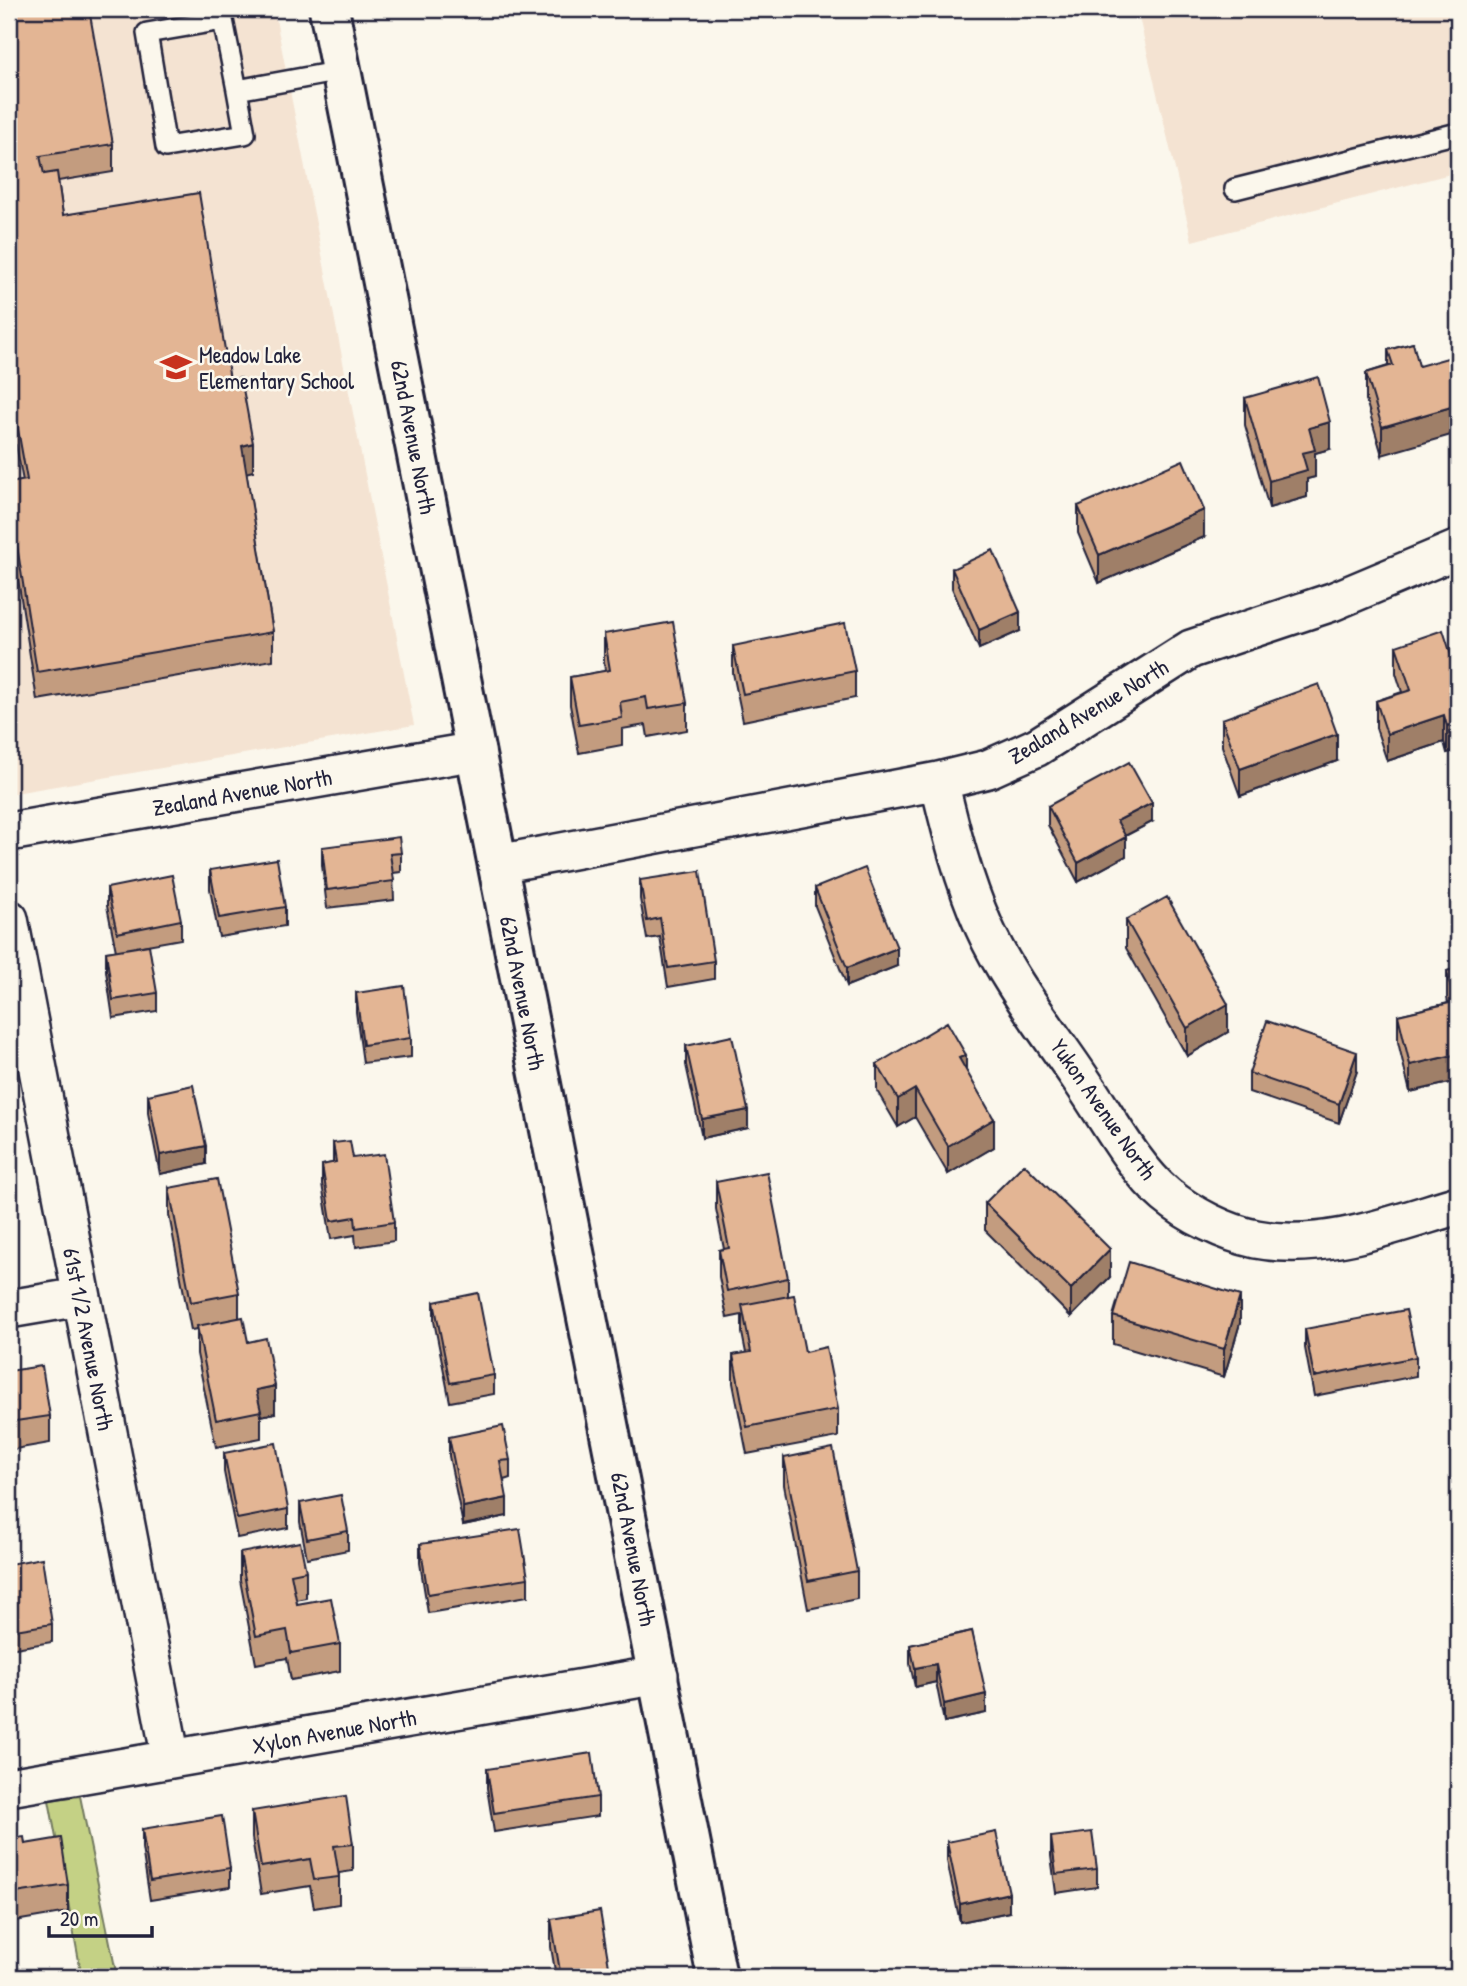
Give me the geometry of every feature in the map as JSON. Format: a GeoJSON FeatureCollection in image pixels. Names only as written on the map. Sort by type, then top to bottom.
{"type":"FeatureCollection","features":[{"type":"Feature","properties":{"kind":"street","name":"62nd Avenue North"},"geometry":{"type":"LineString","coordinates":[[329,9],[717,1977]]}},
{"type":"Feature","properties":{"kind":"street","name":"Zealand Avenue North"},"geometry":{"type":"LineString","coordinates":[[498,864],[939,781],[988,769],[1037,747],[1191,649],[1332,603],[1458,549]]}},
{"type":"Feature","properties":{"kind":"street","name":"Zealand Avenue North"},"geometry":{"type":"LineString","coordinates":[[9,832],[476,751]]}},
{"type":"Feature","properties":{"kind":"street","name":"Yukon Avenue North"},"geometry":{"type":"LineString","coordinates":[[939,781],[959,865],[985,930],[1016,982],[1132,1154],[1166,1195],[1210,1222],[1256,1239],[1305,1242],[1358,1235],[1458,1205]]}},
{"type":"Feature","properties":{"kind":"street","name":"61st 1/2 Avenue North"},"geometry":{"type":"LineString","coordinates":[[9,919],[171,1759]]}},
{"type":"Feature","properties":{"kind":"street"},"geometry":{"type":"LineString","coordinates":[[9,1309],[80,1297]]}},
{"type":"Feature","properties":{"kind":"street","name":"Xylon Avenue North"},"geometry":{"type":"LineString","coordinates":[[9,1787],[659,1675]]}},
{"type":"Feature","properties":{"kind":"lane"},"geometry":{"type":"LineString","coordinates":[[223,20],[237,90],[245,134],[166,147],[148,33],[223,20]]}},
{"type":"Feature","properties":{"kind":"lane"},"geometry":{"type":"LineString","coordinates":[[237,90],[341,71]]}},
{"type":"Feature","properties":{"kind":"lane"},"geometry":{"type":"LineString","coordinates":[[1235,189],[1458,133]]}},
{"type":"Feature","properties":{"kind":"shaded area","name":"Meadow Lake Elementary School"},"geometry":{"type":"Polygon","coordinates":[[[9,9],[274,9],[414,725],[9,794],[9,9]]]}},
{"type":"Feature","properties":{"kind":"shaded area"},"geometry":{"type":"Polygon","coordinates":[[[1137,9],[1458,9],[1458,172],[1192,241],[1137,9]]]}},
{"type":"Feature","properties":{"kind":"green space"},"geometry":{"type":"Polygon","coordinates":[[[80,1796],[117,1977],[82,1977],[49,1800],[80,1796]]]}},
{"type":"Feature","properties":{"kind":"building","name":"Meadow Lake Elementary School"},"geometry":{"type":"Polygon","coordinates":[[[9,9],[89,9],[113,144],[40,156],[44,174],[57,172],[63,215],[199,193],[230,380],[241,378],[253,443],[242,446],[273,632],[37,672],[9,495],[9,483],[27,480],[16,418],[9,419],[9,225],[12,225],[9,204],[9,9]]]}},
{"type":"Feature","properties":{"kind":"building"},"geometry":{"type":"Polygon","coordinates":[[[1413,343],[1419,366],[1458,355],[1458,405],[1382,427],[1366,373],[1393,365],[1388,350],[1413,343]]]}},
{"type":"Feature","properties":{"kind":"building"},"geometry":{"type":"Polygon","coordinates":[[[1318,377],[1330,422],[1309,428],[1315,450],[1302,453],[1307,470],[1269,481],[1245,398],[1318,377]]]}},
{"type":"Feature","properties":{"kind":"building"},"geometry":{"type":"Polygon","coordinates":[[[1183,460],[1204,510],[1099,555],[1078,506],[1183,460]]]}},
{"type":"Feature","properties":{"kind":"building"},"geometry":{"type":"Polygon","coordinates":[[[993,550],[1020,612],[979,630],[952,569],[993,550]]]}},
{"type":"Feature","properties":{"kind":"building"},"geometry":{"type":"Polygon","coordinates":[[[673,622],[687,703],[648,709],[646,697],[620,702],[622,718],[579,725],[570,677],[610,670],[604,634],[673,622]]]}},
{"type":"Feature","properties":{"kind":"building"},"geometry":{"type":"Polygon","coordinates":[[[845,623],[855,671],[743,694],[733,646],[845,623]]]}},
{"type":"Feature","properties":{"kind":"building"},"geometry":{"type":"Polygon","coordinates":[[[1443,630],[1458,676],[1458,722],[1447,726],[1444,715],[1387,734],[1376,701],[1411,690],[1396,646],[1443,630]]]}},
{"type":"Feature","properties":{"kind":"building"},"geometry":{"type":"Polygon","coordinates":[[[1319,684],[1337,734],[1240,769],[1222,719],[1319,684]]]}},
{"type":"Feature","properties":{"kind":"building"},"geometry":{"type":"Polygon","coordinates":[[[1129,762],[1152,803],[1117,821],[1126,837],[1078,863],[1048,806],[1129,762]]]}},
{"type":"Feature","properties":{"kind":"building"},"geometry":{"type":"Polygon","coordinates":[[[399,837],[401,853],[390,854],[394,881],[327,890],[322,847],[399,837]]]}},
{"type":"Feature","properties":{"kind":"building"},"geometry":{"type":"Polygon","coordinates":[[[277,859],[285,907],[219,918],[210,870],[277,859]]]}},
{"type":"Feature","properties":{"kind":"building"},"geometry":{"type":"Polygon","coordinates":[[[865,868],[897,948],[847,968],[815,888],[865,868]]]}},
{"type":"Feature","properties":{"kind":"building"},"geometry":{"type":"Polygon","coordinates":[[[700,871],[714,961],[668,968],[660,918],[647,921],[640,880],[700,871]]]}},
{"type":"Feature","properties":{"kind":"building"},"geometry":{"type":"Polygon","coordinates":[[[172,875],[181,920],[117,933],[107,888],[172,875]]]}},
{"type":"Feature","properties":{"kind":"building"},"geometry":{"type":"Polygon","coordinates":[[[1167,897],[1228,1004],[1187,1028],[1126,920],[1167,897]]]}},
{"type":"Feature","properties":{"kind":"building"},"geometry":{"type":"Polygon","coordinates":[[[149,945],[157,993],[113,1000],[106,952],[149,945]]]}},
{"type":"Feature","properties":{"kind":"building"},"geometry":{"type":"Polygon","coordinates":[[[1458,968],[1458,1054],[1410,1065],[1398,1015],[1454,1002],[1447,971],[1458,968]]]}},
{"type":"Feature","properties":{"kind":"building"},"geometry":{"type":"Polygon","coordinates":[[[404,986],[411,1038],[363,1045],[356,993],[404,986]]]}},
{"type":"Feature","properties":{"kind":"building"},"geometry":{"type":"Polygon","coordinates":[[[1267,1021],[1357,1052],[1339,1104],[1249,1073],[1267,1021]]]}},
{"type":"Feature","properties":{"kind":"building"},"geometry":{"type":"Polygon","coordinates":[[[947,1022],[966,1055],[959,1058],[994,1119],[948,1146],[915,1089],[898,1099],[877,1064],[947,1022]]]}},
{"type":"Feature","properties":{"kind":"building"},"geometry":{"type":"Polygon","coordinates":[[[732,1036],[748,1110],[702,1119],[686,1046],[732,1036]]]}},
{"type":"Feature","properties":{"kind":"building"},"geometry":{"type":"Polygon","coordinates":[[[193,1085],[206,1146],[160,1155],[148,1095],[193,1085]]]}},
{"type":"Feature","properties":{"kind":"building"},"geometry":{"type":"Polygon","coordinates":[[[350,1141],[353,1158],[384,1154],[394,1222],[356,1228],[355,1217],[331,1221],[322,1165],[336,1162],[333,1143],[350,1141]]]}},
{"type":"Feature","properties":{"kind":"building"},"geometry":{"type":"Polygon","coordinates":[[[1024,1164],[1110,1249],[1071,1289],[985,1203],[1024,1164]]]}},
{"type":"Feature","properties":{"kind":"building"},"geometry":{"type":"Polygon","coordinates":[[[767,1172],[788,1278],[727,1291],[719,1250],[729,1248],[716,1182],[767,1172]]]}},
{"type":"Feature","properties":{"kind":"building"},"geometry":{"type":"Polygon","coordinates":[[[217,1179],[239,1293],[191,1302],[169,1188],[217,1179]]]}},
{"type":"Feature","properties":{"kind":"building"},"geometry":{"type":"Polygon","coordinates":[[[1129,1262],[1240,1296],[1224,1349],[1113,1316],[1129,1262]]]}},
{"type":"Feature","properties":{"kind":"building"},"geometry":{"type":"Polygon","coordinates":[[[478,1293],[494,1375],[450,1383],[434,1302],[478,1293]]]}},
{"type":"Feature","properties":{"kind":"building"},"geometry":{"type":"Polygon","coordinates":[[[794,1295],[805,1352],[826,1347],[838,1409],[747,1427],[733,1355],[751,1352],[742,1305],[794,1295]]]}},
{"type":"Feature","properties":{"kind":"building"},"geometry":{"type":"Polygon","coordinates":[[[1406,1310],[1416,1357],[1314,1377],[1305,1329],[1406,1310]]]}},
{"type":"Feature","properties":{"kind":"building"},"geometry":{"type":"Polygon","coordinates":[[[243,1317],[248,1342],[266,1338],[275,1386],[256,1390],[261,1411],[216,1420],[197,1326],[243,1317]]]}},
{"type":"Feature","properties":{"kind":"building"},"geometry":{"type":"Polygon","coordinates":[[[42,1366],[50,1416],[9,1422],[9,1371],[42,1366]]]}},
{"type":"Feature","properties":{"kind":"building"},"geometry":{"type":"Polygon","coordinates":[[[503,1426],[510,1460],[500,1461],[507,1498],[463,1507],[449,1437],[503,1426]]]}},
{"type":"Feature","properties":{"kind":"building"},"geometry":{"type":"Polygon","coordinates":[[[276,1443],[288,1509],[237,1519],[224,1453],[276,1443]]]}},
{"type":"Feature","properties":{"kind":"building"},"geometry":{"type":"Polygon","coordinates":[[[833,1448],[857,1571],[808,1581],[784,1458],[833,1448]]]}},
{"type":"Feature","properties":{"kind":"building"},"geometry":{"type":"Polygon","coordinates":[[[341,1495],[348,1531],[307,1539],[300,1503],[341,1495]]]}},
{"type":"Feature","properties":{"kind":"building"},"geometry":{"type":"Polygon","coordinates":[[[520,1529],[528,1578],[428,1594],[420,1544],[520,1529]]]}},
{"type":"Feature","properties":{"kind":"building"},"geometry":{"type":"Polygon","coordinates":[[[300,1542],[306,1571],[291,1574],[297,1604],[331,1598],[340,1644],[291,1653],[287,1630],[256,1636],[240,1553],[300,1542]]]}},
{"type":"Feature","properties":{"kind":"building"},"geometry":{"type":"Polygon","coordinates":[[[42,1558],[52,1624],[9,1631],[9,1564],[42,1558]]]}},
{"type":"Feature","properties":{"kind":"building"},"geometry":{"type":"Polygon","coordinates":[[[972,1631],[986,1694],[944,1704],[936,1664],[915,1668],[910,1645],[972,1631]]]}},
{"type":"Feature","properties":{"kind":"building"},"geometry":{"type":"Polygon","coordinates":[[[592,1753],[598,1797],[494,1813],[487,1769],[592,1753]]]}},
{"type":"Feature","properties":{"kind":"building"},"geometry":{"type":"Polygon","coordinates":[[[346,1796],[353,1844],[334,1846],[339,1877],[314,1880],[310,1859],[261,1867],[252,1811],[346,1796]]]}},
{"type":"Feature","properties":{"kind":"building"},"geometry":{"type":"Polygon","coordinates":[[[222,1816],[230,1868],[150,1881],[142,1829],[222,1816]]]}},
{"type":"Feature","properties":{"kind":"building"},"geometry":{"type":"Polygon","coordinates":[[[996,1832],[1009,1893],[960,1904],[947,1842],[996,1832]]]}},
{"type":"Feature","properties":{"kind":"building"},"geometry":{"type":"Polygon","coordinates":[[[1092,1832],[1097,1869],[1056,1874],[1051,1837],[1092,1832]]]}},
{"type":"Feature","properties":{"kind":"building"},"geometry":{"type":"Polygon","coordinates":[[[24,1837],[25,1844],[61,1838],[68,1885],[9,1894],[9,1839],[24,1837]]]}},
{"type":"Feature","properties":{"kind":"building"},"geometry":{"type":"Polygon","coordinates":[[[600,1911],[610,1972],[620,1971],[621,1977],[561,1977],[551,1919],[600,1911]]]}},
{"type":"Feature","properties":{"kind":"place","name":"Meadow Lake Elementary School"},"geometry":{"type":"Point","coordinates":[176,367]}}]}
